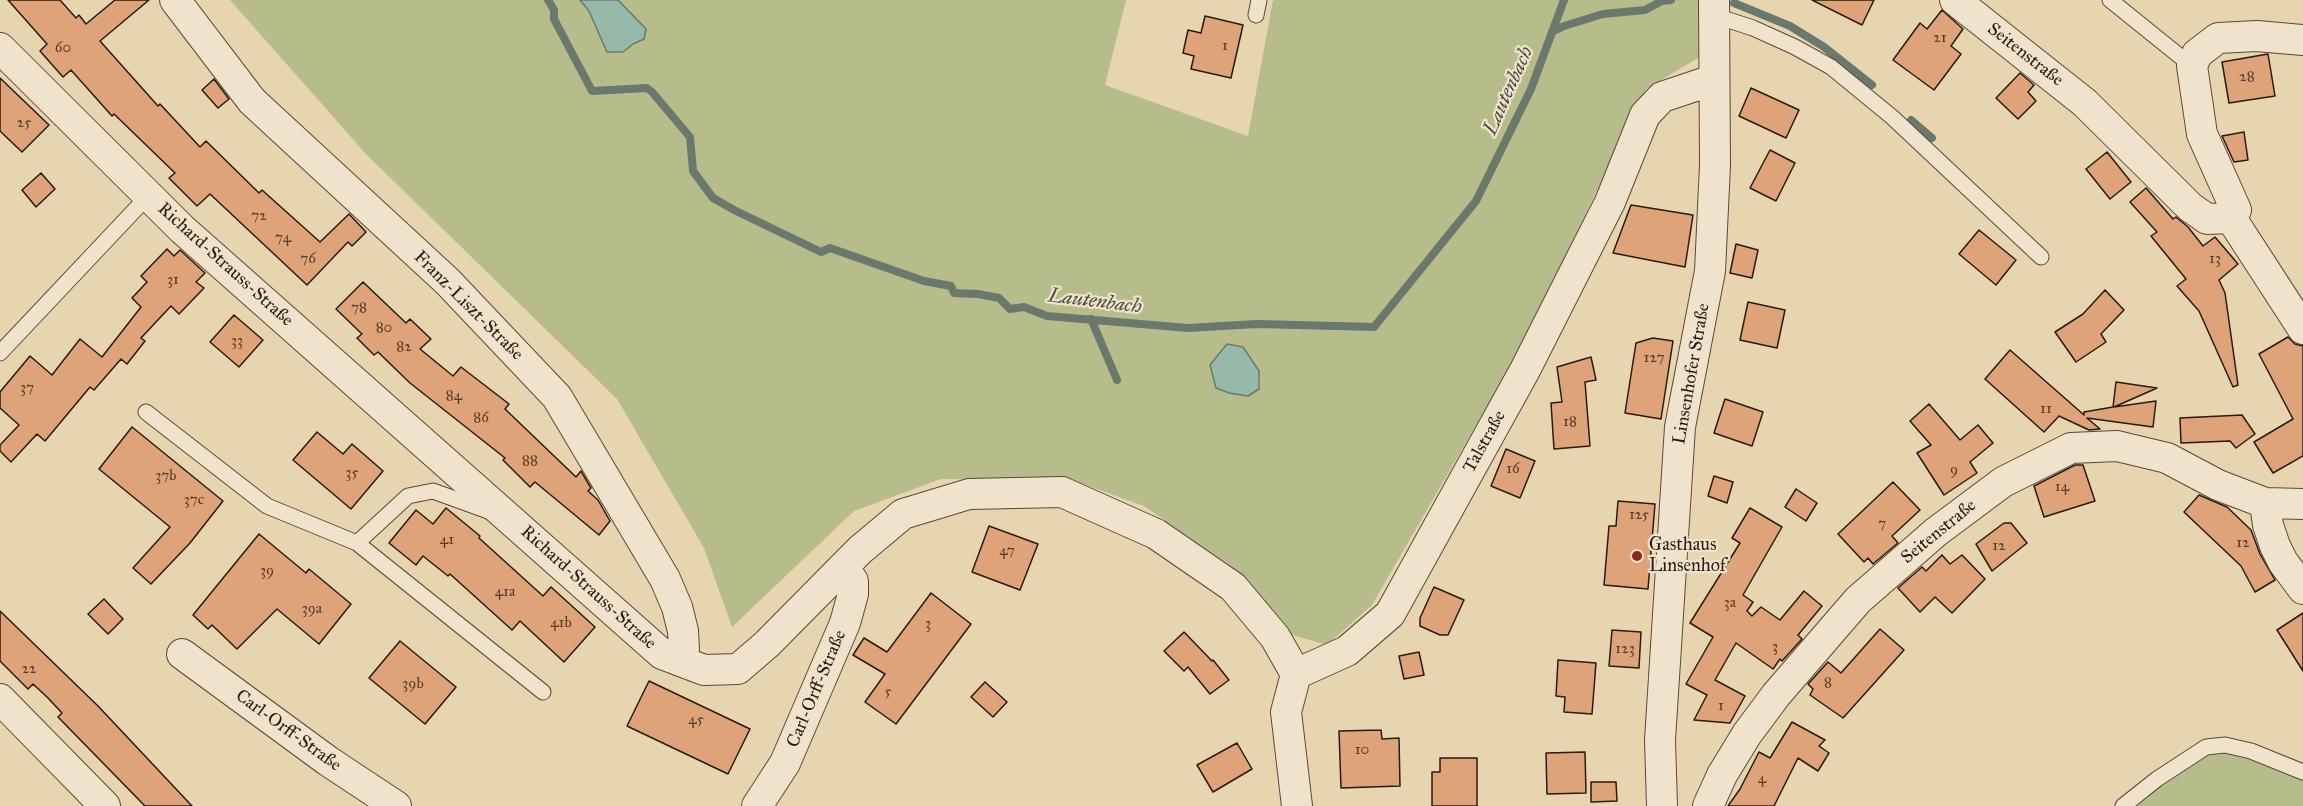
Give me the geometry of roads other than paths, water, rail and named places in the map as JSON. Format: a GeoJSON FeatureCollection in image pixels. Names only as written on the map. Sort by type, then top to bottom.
{"type":"FeatureCollection","features":[{"type":"Feature","properties":{"kind":"street","name":"Franz-Liszt-Straße"},"geometry":{"type":"LineString","coordinates":[[175,0],[252,100],[448,282],[557,397],[665,579],[677,607],[683,631],[684,649],[680,661]]}},
{"type":"Feature","properties":{"kind":"street","name":"Seitenstraße"},"geometry":{"type":"LineString","coordinates":[[1955,0],[2085,103],[2190,207],[2207,219],[2231,218]]}},
{"type":"Feature","properties":{"kind":"street","name":"Linsenhofer Straße"},"geometry":{"type":"LineString","coordinates":[[1662,806],[1660,740],[1680,427],[1710,271],[1715,165],[1713,7]]}},
{"type":"Feature","properties":{"kind":"street"},"geometry":{"type":"LineString","coordinates":[[2303,40],[2257,36],[2218,38],[2197,54],[2192,66],[2202,134],[2236,210],[2231,218],[2303,329]]}},
{"type":"Feature","properties":{"kind":"street","name":"Richard-Strauss-Straße"},"geometry":{"type":"LineString","coordinates":[[0,48],[182,229],[662,654],[704,670],[738,669],[767,644],[843,567],[903,514],[969,494],[1062,492],[1156,534],[1233,587],[1275,637],[1296,674]]}},
{"type":"Feature","properties":{"kind":"street","name":"Talstraße"},"geometry":{"type":"LineString","coordinates":[[1296,674],[1347,651],[1390,614],[1531,359],[1610,202],[1646,115],[1662,98],[1713,80]]}},
{"type":"Feature","properties":{"kind":"street","name":"Seitenstraße"},"geometry":{"type":"LineString","coordinates":[[1708,806],[1722,775],[1747,734],[1776,696],[1858,600],[1936,531],[2003,482],[2071,448],[2117,446],[2167,458],[2218,485],[2265,503],[2303,504]]}},
{"type":"Feature","properties":{"kind":"street"},"geometry":{"type":"LineString","coordinates":[[2265,503],[2268,525],[2275,546],[2283,562],[2303,589]]}},
{"type":"Feature","properties":{"kind":"street","name":"Carl-Orff-Straße"},"geometry":{"type":"LineString","coordinates":[[757,806],[785,763],[845,623],[853,594],[853,580],[843,567]]}},
{"type":"Feature","properties":{"kind":"street","name":"Carl-Orff-Straße"},"geometry":{"type":"LineString","coordinates":[[182,654],[328,760],[396,806]]}},
{"type":"Feature","properties":{"kind":"street"},"geometry":{"type":"LineString","coordinates":[[1296,674],[1286,712],[1297,806]]}},
{"type":"Feature","properties":{"kind":"street"},"geometry":{"type":"LineString","coordinates":[[0,699],[105,806]]}},
{"type":"Feature","properties":{"kind":"lane"},"geometry":{"type":"LineString","coordinates":[[1256,15],[1259,0]]}},
{"type":"Feature","properties":{"kind":"lane"},"geometry":{"type":"LineString","coordinates":[[2110,0],[2192,66]]}},
{"type":"Feature","properties":{"kind":"lane","name":"Linsenhofer Straße"},"geometry":{"type":"LineString","coordinates":[[1713,7],[1831,67],[1892,117],[2041,257]]}},
{"type":"Feature","properties":{"kind":"lane"},"geometry":{"type":"LineString","coordinates":[[0,353],[149,195]]}},
{"type":"Feature","properties":{"kind":"lane"},"geometry":{"type":"LineString","coordinates":[[146,412],[267,506],[357,543],[543,692]]}},
{"type":"Feature","properties":{"kind":"lane"},"geometry":{"type":"LineString","coordinates":[[357,543],[408,496],[433,491],[511,519]]}},
{"type":"Feature","properties":{"kind":"lane"},"geometry":{"type":"LineString","coordinates":[[2123,806],[2157,779],[2206,747],[2225,745],[2251,751],[2303,772]]}},
{"type":"Feature","properties":{"kind":"waterway","name":"Lautenbach"},"geometry":{"type":"LineString","coordinates":[[548,0],[554,10],[554,19],[592,91],[647,88],[652,92],[690,137],[693,171],[713,198],[734,210],[821,252],[830,248],[924,281],[951,286],[954,293],[999,298],[1010,309],[1024,307],[1047,316],[1188,328],[1257,324],[1374,327],[1476,201],[1531,89],[1564,0]]}},
{"type":"Feature","properties":{"kind":"waterway"},"geometry":{"type":"LineString","coordinates":[[1552,32],[1603,14],[1645,10],[1662,1],[1671,0]]}},
{"type":"Feature","properties":{"kind":"waterway"},"geometry":{"type":"LineString","coordinates":[[1734,3],[1790,26],[1824,47],[1872,85]]}},
{"type":"Feature","properties":{"kind":"waterway"},"geometry":{"type":"LineString","coordinates":[[1911,120],[1932,138]]}},
{"type":"Feature","properties":{"kind":"waterway"},"geometry":{"type":"LineString","coordinates":[[1091,319],[1117,380]]}},
{"type":"Feature","properties":{"kind":"place","name":"Gasthaus Linsenhof"},"geometry":{"type":"Point","coordinates":[1637,556]}}]}
